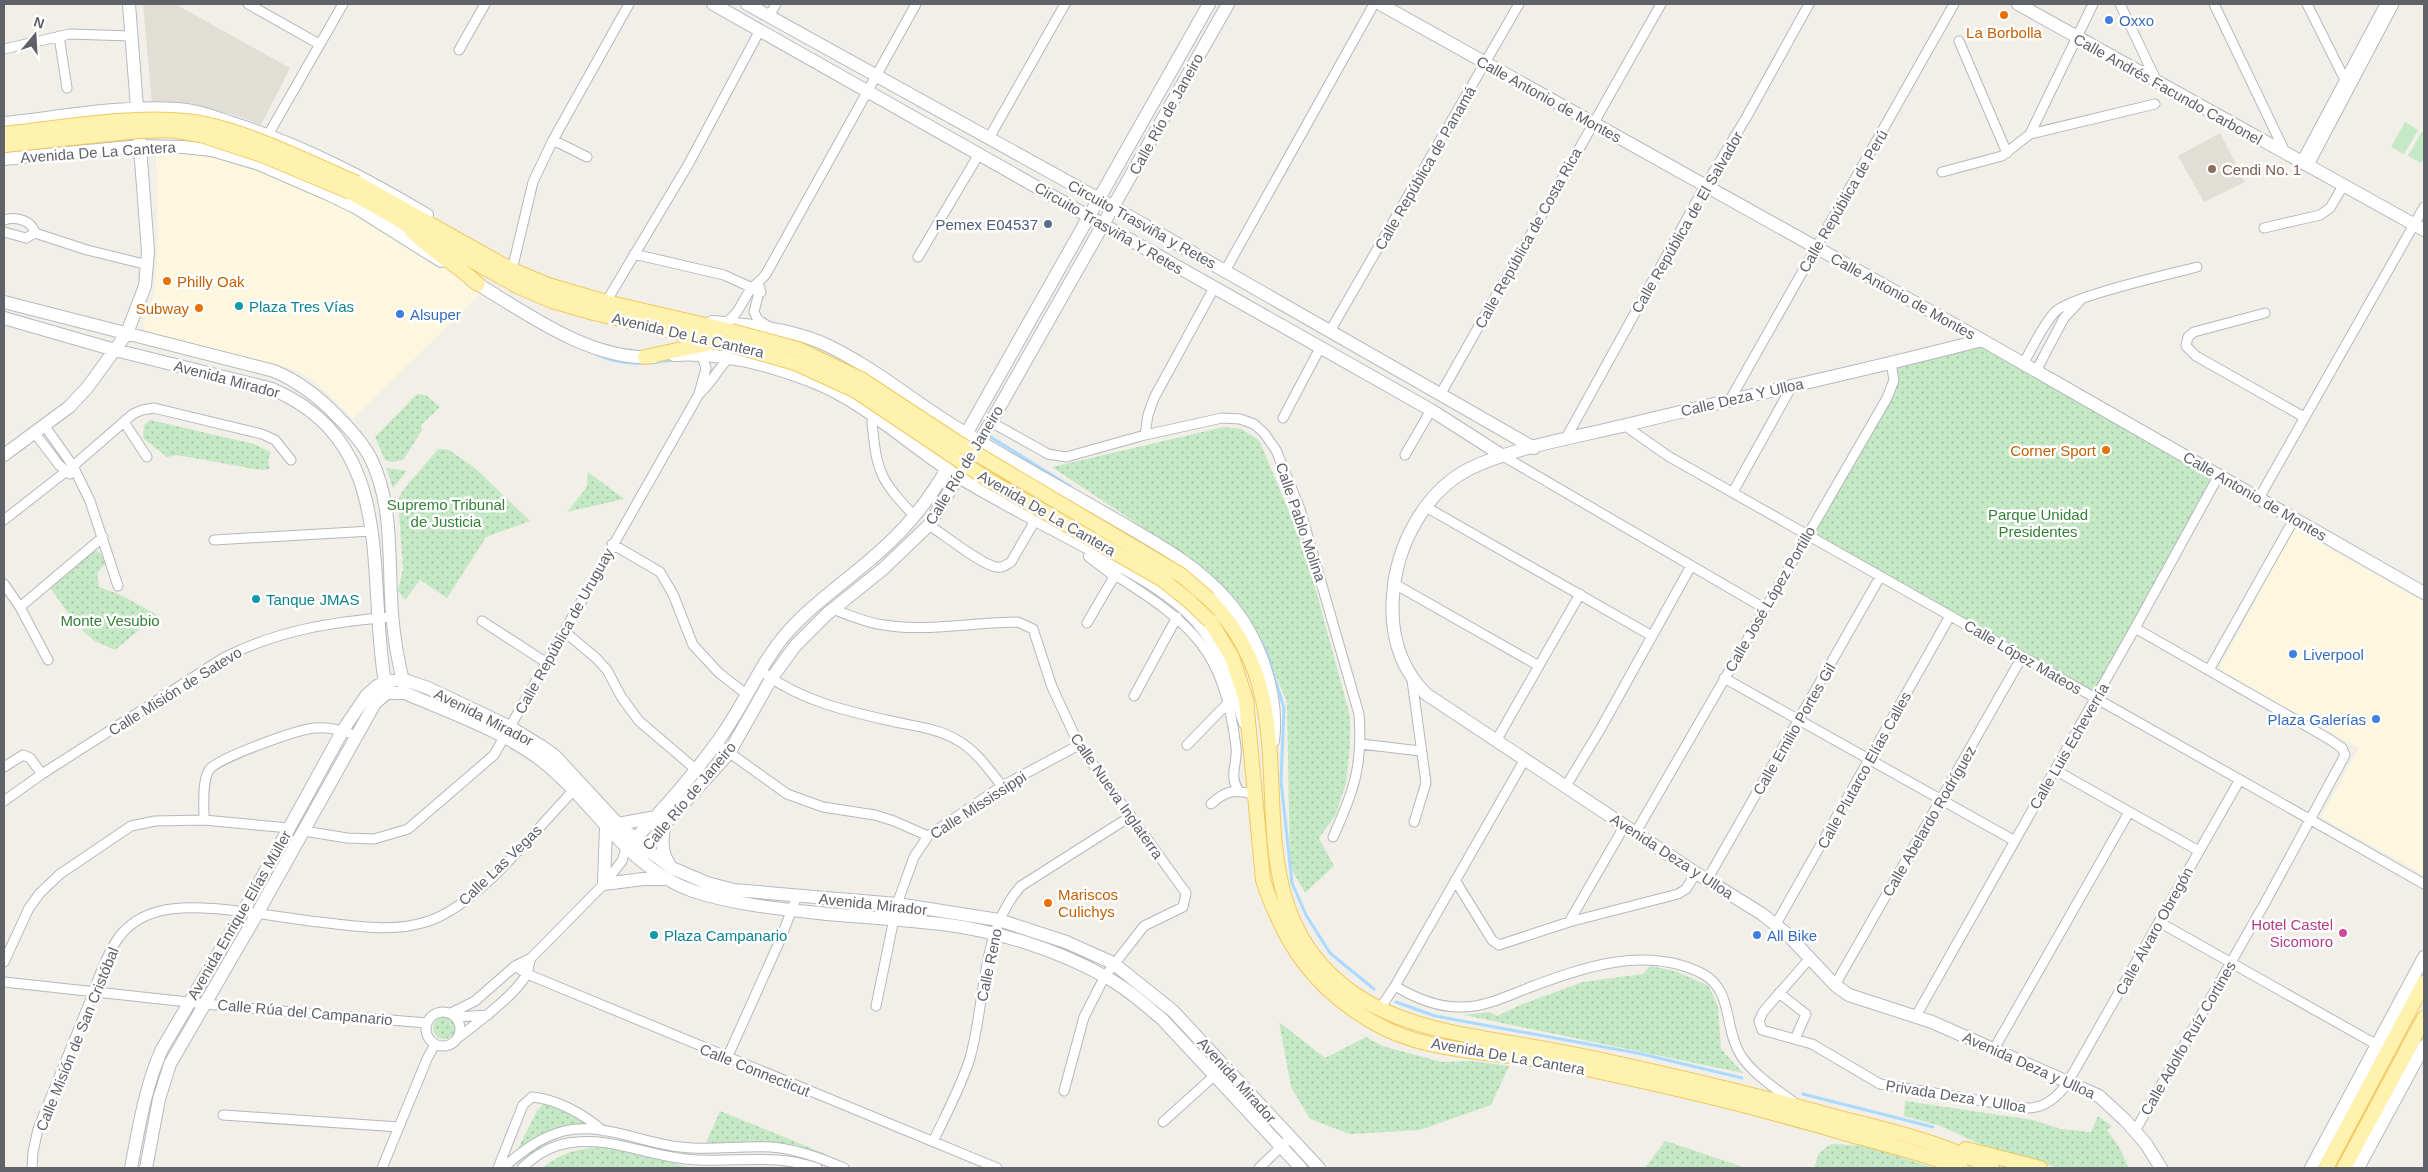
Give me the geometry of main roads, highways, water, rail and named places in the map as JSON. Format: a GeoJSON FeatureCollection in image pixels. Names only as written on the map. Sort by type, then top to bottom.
{"type":"FeatureCollection","features":[{"type":"Feature","properties":{"kind":"main road"},"geometry":{"type":"LineString","coordinates":[[4,454],[75,400],[127,333],[145,286],[148,265],[144,193],[130,36],[129,4]]}},
{"type":"Feature","properties":{"kind":"main road","name":"Circuito Trasviña Y Retes"},"geometry":{"type":"LineString","coordinates":[[713,4],[1431,410],[1503,456]]}},
{"type":"Feature","properties":{"kind":"main road","name":"Circuito Trasviña y Retes"},"geometry":{"type":"LineString","coordinates":[[747,4],[1099,199],[1534,448]]}},
{"type":"Feature","properties":{"kind":"main road","name":"Calle Río de Janeiro"},"geometry":{"type":"LineString","coordinates":[[630,844],[660,821],[706,779],[728,753],[771,679],[795,646],[833,609],[883,569],[929,525],[953,473],[966,434],[1209,4]]}},
{"type":"Feature","properties":{"kind":"main road","name":"Calle Río de Janeiro"},"geometry":{"type":"LineString","coordinates":[[642,854],[660,821],[716,743],[760,671],[785,636],[805,614],[866,564],[915,516],[979,441],[1228,4]]}},
{"type":"Feature","properties":{"kind":"main road","name":"Calle Antonio de Montes"},"geometry":{"type":"LineString","coordinates":[[1380,4],[1982,340],[2424,593]]}},
{"type":"Feature","properties":{"kind":"main road","name":"Calle Andrés Facundo Carbonel"},"geometry":{"type":"LineString","coordinates":[[2018,4],[2028,7],[2157,83],[2419,228]]}},
{"type":"Feature","properties":{"kind":"main road","name":"Avenida De La Cantera"},"geometry":{"type":"LineString","coordinates":[[4,123],[136,108],[178,109],[205,114],[268,135],[338,165],[444,225],[458,239]]}},
{"type":"Feature","properties":{"kind":"main road"},"geometry":{"type":"LineString","coordinates":[[178,109],[171,119],[171,127],[173,136],[183,147]]}},
{"type":"Feature","properties":{"kind":"main road"},"geometry":{"type":"LineString","coordinates":[[85,114],[98,120],[104,134],[100,144],[89,151]]}},
{"type":"Feature","properties":{"kind":"main road","name":"Avenida De La Cantera"},"geometry":{"type":"LineString","coordinates":[[4,134],[142,120],[188,121],[218,128],[263,143],[458,239],[512,270],[548,285],[606,302],[685,320],[726,339],[781,370],[815,382],[872,413],[953,473],[1155,587],[1184,608],[1209,635],[1227,667],[1251,739]]}},
{"type":"Feature","properties":{"kind":"main road","name":"Avenida De La Cantera"},"geometry":{"type":"LineString","coordinates":[[4,145],[138,131],[171,130],[201,135],[354,187],[401,220],[519,286],[552,301],[594,313],[726,339],[798,349],[861,379],[960,444],[1181,575],[1209,599],[1225,616],[1253,665],[1263,699],[1276,865],[1286,902],[1299,933],[1316,958],[1348,989],[1379,1010],[1434,1029],[1628,1066],[1800,1107],[1940,1145],[1992,1168]]}},
{"type":"Feature","properties":{"kind":"main road","name":"Avenida De La Cantera"},"geometry":{"type":"LineString","coordinates":[[4,159],[140,146],[212,150],[259,164],[355,207],[478,284],[590,347],[616,354],[645,357],[701,354],[726,339],[771,328],[820,342],[884,377],[966,434],[1174,554],[1194,568],[1228,601],[1258,650],[1273,703],[1274,733],[1269,769]]}},
{"type":"Feature","properties":{"kind":"main road"},"geometry":{"type":"LineString","coordinates":[[401,220],[428,247],[463,271],[478,284]]}},
{"type":"Feature","properties":{"kind":"main road","name":"Avenida Mirador"},"geometry":{"type":"LineString","coordinates":[[4,302],[282,374],[300,383],[322,400],[354,433],[371,459],[383,501],[391,554],[392,617],[405,692]]}},
{"type":"Feature","properties":{"kind":"main road","name":"Avenida Mirador"},"geometry":{"type":"LineString","coordinates":[[4,318],[115,350],[243,381],[293,398],[335,433],[351,456],[362,483],[372,531],[377,618],[386,687],[405,692],[508,733]]}},
{"type":"Feature","properties":{"kind":"main road"},"geometry":{"type":"LineString","coordinates":[[645,357],[726,339]]}},
{"type":"Feature","properties":{"kind":"main road","name":"Avenida De La Cantera"},"geometry":{"type":"LineString","coordinates":[[726,339],[795,363],[856,392],[987,479],[1163,580],[1210,621],[1226,645],[1239,674],[1246,700],[1263,880],[1272,906],[1289,942],[1309,970],[1344,1003],[1388,1030],[1422,1041],[1541,1060],[1697,1094],[1795,1118],[1917,1153],[1961,1168]]}},
{"type":"Feature","properties":{"kind":"main road","name":"Calle Deza Y Ulloa"},"geometry":{"type":"LineString","coordinates":[[1503,456],[1731,398],[1891,363],[1982,340]]}},
{"type":"Feature","properties":{"kind":"main road"},"geometry":{"type":"LineString","coordinates":[[902,435],[920,438],[927,431],[928,424],[924,413],[914,397]]}},
{"type":"Feature","properties":{"kind":"main road","name":"Avenida Deza y Ulloa"},"geometry":{"type":"LineString","coordinates":[[1503,456],[1469,469],[1446,485],[1426,507],[1404,544],[1394,583],[1392,602],[1400,658],[1412,680],[1426,694],[1496,741],[1776,924],[1835,985],[1856,998],[1916,1016],[2068,1082],[2107,1102],[2135,1131],[2161,1168]]}},
{"type":"Feature","properties":{"kind":"main road"},"geometry":{"type":"LineString","coordinates":[[1005,503],[999,491],[1001,477],[1006,471],[1014,469],[1028,470]]}},
{"type":"Feature","properties":{"kind":"main road"},"geometry":{"type":"LineString","coordinates":[[1070,538],[1115,575]]}},
{"type":"Feature","properties":{"kind":"main road"},"geometry":{"type":"LineString","coordinates":[[386,687],[402,679]]}},
{"type":"Feature","properties":{"kind":"main road","name":"Avenida Mirador"},"geometry":{"type":"LineString","coordinates":[[402,679],[428,688],[508,733],[555,756],[577,787],[630,844],[669,873],[722,900],[792,910],[943,924],[994,934],[1038,947],[1105,976],[1139,999],[1162,1019],[1280,1148],[1301,1168]]}},
{"type":"Feature","properties":{"kind":"main road","name":"Avenida Enrique Elías Müller"},"geometry":{"type":"LineString","coordinates":[[131,1168],[151,1073],[162,1049],[243,912],[343,730],[366,696],[386,687]]}},
{"type":"Feature","properties":{"kind":"main road","name":"Avenida Enrique Elías Müller"},"geometry":{"type":"LineString","coordinates":[[146,1168],[164,1080],[170,1064],[304,832],[374,703],[386,687]]}},
{"type":"Feature","properties":{"kind":"main road"},"geometry":{"type":"LineString","coordinates":[[660,821],[662,846],[669,873],[643,879],[604,884],[612,826],[660,821]]}},
{"type":"Feature","properties":{"kind":"main road","name":"Avenida Mirador"},"geometry":{"type":"LineString","coordinates":[[669,873],[734,890],[897,904],[999,920],[1066,942],[1114,963],[1173,1010],[1225,1066],[1256,1103],[1319,1168]]}},
{"type":"Feature","properties":{"kind":"main road"},"geometry":{"type":"LineString","coordinates":[[1272,906],[1286,902]]}},
{"type":"Feature","properties":{"kind":"main road"},"geometry":{"type":"LineString","coordinates":[[2326,1168],[2344,1119],[2377,1045],[2424,957]]}},
{"type":"Feature","properties":{"kind":"main road"},"geometry":{"type":"LineString","coordinates":[[2311,1168],[2344,1119],[2424,983]]}},
{"type":"Feature","properties":{"kind":"main road"},"geometry":{"type":"LineString","coordinates":[[2344,1168],[2424,1018]]}},
{"type":"Feature","properties":{"kind":"main road"},"geometry":{"type":"LineString","coordinates":[[2358,1168],[2424,1046]]}},
{"type":"Feature","properties":{"kind":"main road"},"geometry":{"type":"LineString","coordinates":[[1940,1145],[1979,1152],[2040,1168]]}},
{"type":"Feature","properties":{"kind":"waterway"},"geometry":{"type":"LineString","coordinates":[[596,354],[620,362],[646,363]]}},
{"type":"Feature","properties":{"kind":"waterway"},"geometry":{"type":"LineString","coordinates":[[655,362],[676,360]]}},
{"type":"Feature","properties":{"kind":"waterway"},"geometry":{"type":"LineString","coordinates":[[989,436],[1071,487]]}},
{"type":"Feature","properties":{"kind":"waterway"},"geometry":{"type":"LineString","coordinates":[[1219,583],[1245,614]]}},
{"type":"Feature","properties":{"kind":"waterway"},"geometry":{"type":"LineString","coordinates":[[1261,641],[1267,653],[1284,708],[1281,781],[1292,883],[1306,915],[1330,953],[1374,989]]}},
{"type":"Feature","properties":{"kind":"waterway"},"geometry":{"type":"LineString","coordinates":[[1396,1002],[1435,1016],[1642,1054],[1742,1078]]}},
{"type":"Feature","properties":{"kind":"waterway"},"geometry":{"type":"LineString","coordinates":[[1803,1094],[1933,1127]]}},
{"type":"Feature","properties":{"kind":"place","name":"La Borbolla"},"geometry":{"type":"Point","coordinates":[2004,15]}},
{"type":"Feature","properties":{"kind":"place","name":"Oxxo"},"geometry":{"type":"Point","coordinates":[2109,20]}},
{"type":"Feature","properties":{"kind":"place","name":"Cendi No. 1"},"geometry":{"type":"Point","coordinates":[2212,169]}},
{"type":"Feature","properties":{"kind":"place","name":"Pemex E04537"},"geometry":{"type":"Point","coordinates":[1048,224]}},
{"type":"Feature","properties":{"kind":"place","name":"Philly Oak"},"geometry":{"type":"Point","coordinates":[167,281]}},
{"type":"Feature","properties":{"kind":"place","name":"Plaza Tres Vías"},"geometry":{"type":"Point","coordinates":[239,306]}},
{"type":"Feature","properties":{"kind":"place","name":"Subway"},"geometry":{"type":"Point","coordinates":[199,308]}},
{"type":"Feature","properties":{"kind":"place","name":"Alsuper"},"geometry":{"type":"Point","coordinates":[400,314]}},
{"type":"Feature","properties":{"kind":"place","name":"Corner Sport"},"geometry":{"type":"Point","coordinates":[2106,450]}},
{"type":"Feature","properties":{"kind":"place","name":"Tanque JMAS"},"geometry":{"type":"Point","coordinates":[256,599]}},
{"type":"Feature","properties":{"kind":"place","name":"Liverpool"},"geometry":{"type":"Point","coordinates":[2293,654]}},
{"type":"Feature","properties":{"kind":"place","name":"Plaza Galerías"},"geometry":{"type":"Point","coordinates":[2376,719]}},
{"type":"Feature","properties":{"kind":"place","name":"Mariscos Culichys"},"geometry":{"type":"Point","coordinates":[1048,903]}},
{"type":"Feature","properties":{"kind":"place","name":"Hotel Castel Sicomoro"},"geometry":{"type":"Point","coordinates":[2343,933]}},
{"type":"Feature","properties":{"kind":"place","name":"Plaza Campanario"},"geometry":{"type":"Point","coordinates":[654,935]}},
{"type":"Feature","properties":{"kind":"place","name":"All Bike"},"geometry":{"type":"Point","coordinates":[1757,935]}},
{"type":"Feature","properties":{"kind":"park label","name":"Supremo Tribunal de Justicia"},"geometry":{"type":"Point","coordinates":[446,512]}},
{"type":"Feature","properties":{"kind":"park label","name":"Parque Unidad Presidentes"},"geometry":{"type":"Point","coordinates":[2038,522]}},
{"type":"Feature","properties":{"kind":"park label","name":"Monte Vesubio"},"geometry":{"type":"Point","coordinates":[110,620]}}]}
